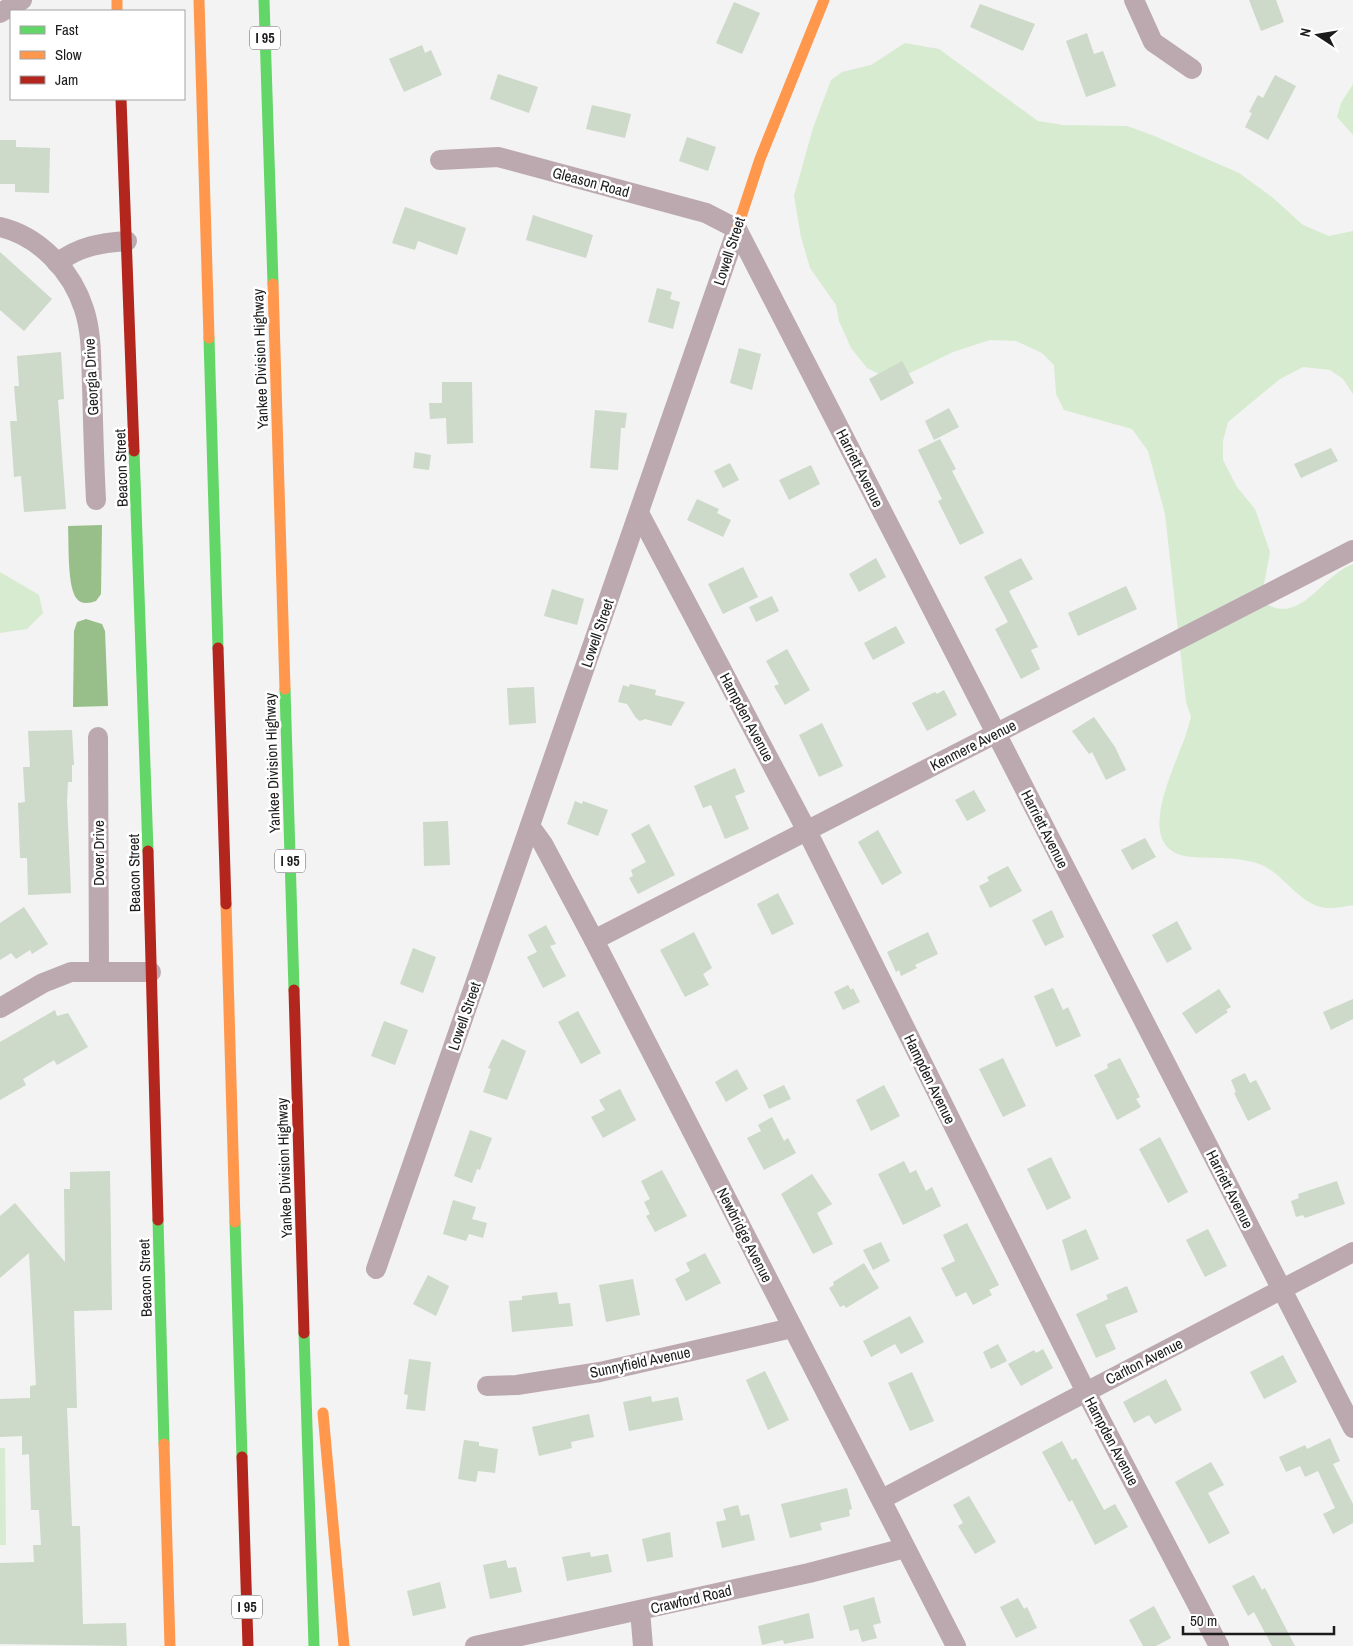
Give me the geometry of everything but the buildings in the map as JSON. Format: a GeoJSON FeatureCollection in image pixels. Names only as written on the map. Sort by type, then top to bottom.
{"type":"FeatureCollection","features":[{"type":"Feature","properties":{"kind":"main road","name":"I 95"},"geometry":{"type":"LineString","coordinates":[[199,0],[248,1646]]}},
{"type":"Feature","properties":{"kind":"main road","name":"Yankee Division Highway"},"geometry":{"type":"LineString","coordinates":[[264,0],[314,1646]]}},
{"type":"Feature","properties":{"kind":"main road","name":"Lowell Street"},"geometry":{"type":"LineString","coordinates":[[738,229],[760,159],[824,0]]}},
{"type":"Feature","properties":{"kind":"main road","name":"Beacon Street"},"geometry":{"type":"LineString","coordinates":[[121,100],[151,972],[170,1646]]}},
{"type":"Feature","properties":{"kind":"main road"},"geometry":{"type":"LineString","coordinates":[[298,1159],[317,1347]]}},
{"type":"Feature","properties":{"kind":"main road"},"geometry":{"type":"LineString","coordinates":[[321,1396],[344,1646]]}},
{"type":"Feature","properties":{"kind":"main road"},"geometry":{"type":"LineString","coordinates":[[240,1646],[246,1567]]}},
{"type":"Feature","properties":{"kind":"street"},"geometry":{"type":"LineString","coordinates":[[0,13],[22,0]]}},
{"type":"Feature","properties":{"kind":"street"},"geometry":{"type":"LineString","coordinates":[[1134,0],[1153,42],[1192,69]]}},
{"type":"Feature","properties":{"kind":"street","name":"Gleason Road"},"geometry":{"type":"LineString","coordinates":[[440,160],[498,156],[706,212],[738,229]]}},
{"type":"Feature","properties":{"kind":"street","name":"Georgia Drive"},"geometry":{"type":"LineString","coordinates":[[0,227],[26,237],[57,263],[77,291],[88,326],[96,500]]}},
{"type":"Feature","properties":{"kind":"street","name":"Lowell Street"},"geometry":{"type":"LineString","coordinates":[[376,1270],[738,229]]}},
{"type":"Feature","properties":{"kind":"street","name":"Harriett Avenue"},"geometry":{"type":"LineString","coordinates":[[738,229],[1353,1428]]}},
{"type":"Feature","properties":{"kind":"street"},"geometry":{"type":"LineString","coordinates":[[57,263],[84,247],[127,241]]}},
{"type":"Feature","properties":{"kind":"street","name":"Hampden Avenue"},"geometry":{"type":"LineString","coordinates":[[639,513],[807,831],[1086,1392],[1219,1646]]}},
{"type":"Feature","properties":{"kind":"street","name":"Kenmere Avenue"},"geometry":{"type":"LineString","coordinates":[[594,940],[1353,550]]}},
{"type":"Feature","properties":{"kind":"street","name":"Dover Drive"},"geometry":{"type":"LineString","coordinates":[[98,737],[99,970]]}},
{"type":"Feature","properties":{"kind":"street","name":"Newbridge Avenue"},"geometry":{"type":"LineString","coordinates":[[530,826],[543,844],[594,940],[956,1646]]}},
{"type":"Feature","properties":{"kind":"street"},"geometry":{"type":"LineString","coordinates":[[0,1008],[43,983],[78,971],[151,972]]}},
{"type":"Feature","properties":{"kind":"street","name":"Carlton Avenue"},"geometry":{"type":"LineString","coordinates":[[882,1499],[1353,1252]]}},
{"type":"Feature","properties":{"kind":"street","name":"Sunnyfield Avenue"},"geometry":{"type":"LineString","coordinates":[[487,1386],[517,1385],[600,1372],[792,1328]]}},
{"type":"Feature","properties":{"kind":"street","name":"Crawford Road"},"geometry":{"type":"LineString","coordinates":[[475,1646],[809,1573],[905,1548]]}},
{"type":"Feature","properties":{"kind":"street"},"geometry":{"type":"LineString","coordinates":[[640,1610],[643,1646]]}},
{"type":"Feature","properties":{"kind":"shaded area"},"geometry":{"type":"Polygon","coordinates":[[[905,43],[939,49],[1038,121],[1063,125],[1127,126],[1239,173],[1272,197],[1303,225],[1329,236],[1353,231],[1353,394],[1343,379],[1330,370],[1303,367],[1280,379],[1228,422],[1223,441],[1223,460],[1237,487],[1255,509],[1270,552],[1261,600],[1275,608],[1287,609],[1298,605],[1330,578],[1353,564],[1353,905],[1333,908],[1320,907],[1303,898],[1280,877],[1264,866],[1238,859],[1192,857],[1174,852],[1164,843],[1160,829],[1160,813],[1169,779],[1191,717],[1186,702],[1165,514],[1148,451],[1132,429],[1064,410],[1056,394],[1054,365],[1042,353],[1016,341],[990,340],[953,352],[910,373],[883,376],[867,368],[851,348],[839,321],[836,305],[810,268],[801,237],[794,196],[813,128],[831,80],[842,72],[871,65],[905,43]]]}},
{"type":"Feature","properties":{"kind":"shaded area"},"geometry":{"type":"Polygon","coordinates":[[[1353,84],[1353,135],[1337,117],[1341,103],[1353,84]]]}},
{"type":"Feature","properties":{"kind":"shaded area"},"geometry":{"type":"Polygon","coordinates":[[[102,525],[101,594],[96,601],[84,603],[77,599],[72,585],[69,564],[68,526],[102,525]]]}},
{"type":"Feature","properties":{"kind":"shaded area"},"geometry":{"type":"Polygon","coordinates":[[[0,572],[39,595],[43,613],[27,629],[0,633],[0,572]]]}},
{"type":"Feature","properties":{"kind":"shaded area"},"geometry":{"type":"Polygon","coordinates":[[[86,619],[102,624],[105,631],[108,706],[73,707],[74,631],[77,622],[86,619]]]}},
{"type":"Feature","properties":{"kind":"shaded area"},"geometry":{"type":"Polygon","coordinates":[[[0,1448],[5,1448],[6,1545],[0,1545],[0,1448]]]}},
{"type":"Feature","properties":{"kind":"traffic: fast"},"geometry":{"type":"LineString","coordinates":[[264,0],[273,284]]}},
{"type":"Feature","properties":{"kind":"traffic: fast"},"geometry":{"type":"LineString","coordinates":[[209,338],[218,648]]}},
{"type":"Feature","properties":{"kind":"traffic: fast"},"geometry":{"type":"LineString","coordinates":[[134,451],[148,851]]}},
{"type":"Feature","properties":{"kind":"traffic: fast"},"geometry":{"type":"LineString","coordinates":[[285,689],[294,990]]}},
{"type":"Feature","properties":{"kind":"traffic: fast"},"geometry":{"type":"LineString","coordinates":[[158,1220],[164,1444]]}},
{"type":"Feature","properties":{"kind":"traffic: fast"},"geometry":{"type":"LineString","coordinates":[[235,1222],[242,1457]]}},
{"type":"Feature","properties":{"kind":"traffic: fast"},"geometry":{"type":"LineString","coordinates":[[304,1333],[314,1646]]}},
{"type":"Feature","properties":{"kind":"traffic: slow"},"geometry":{"type":"LineString","coordinates":[[117,0],[117,10]]}},
{"type":"Feature","properties":{"kind":"traffic: slow"},"geometry":{"type":"LineString","coordinates":[[199,0],[209,338]]}},
{"type":"Feature","properties":{"kind":"traffic: slow"},"geometry":{"type":"LineString","coordinates":[[737,229],[760,159],[824,0]]}},
{"type":"Feature","properties":{"kind":"traffic: slow"},"geometry":{"type":"LineString","coordinates":[[273,284],[285,689]]}},
{"type":"Feature","properties":{"kind":"traffic: slow"},"geometry":{"type":"LineString","coordinates":[[226,904],[235,1222]]}},
{"type":"Feature","properties":{"kind":"traffic: slow"},"geometry":{"type":"LineString","coordinates":[[323,1413],[344,1646]]}},
{"type":"Feature","properties":{"kind":"traffic: slow"},"geometry":{"type":"LineString","coordinates":[[164,1444],[170,1646]]}},
{"type":"Feature","properties":{"kind":"traffic: jam"},"geometry":{"type":"LineString","coordinates":[[121,100],[134,451]]}},
{"type":"Feature","properties":{"kind":"traffic: jam"},"geometry":{"type":"LineString","coordinates":[[218,648],[226,904]]}},
{"type":"Feature","properties":{"kind":"traffic: jam"},"geometry":{"type":"LineString","coordinates":[[148,851],[158,1220]]}},
{"type":"Feature","properties":{"kind":"traffic: jam"},"geometry":{"type":"LineString","coordinates":[[294,990],[304,1333]]}},
{"type":"Feature","properties":{"kind":"traffic: jam"},"geometry":{"type":"LineString","coordinates":[[242,1457],[248,1646]]}}]}
